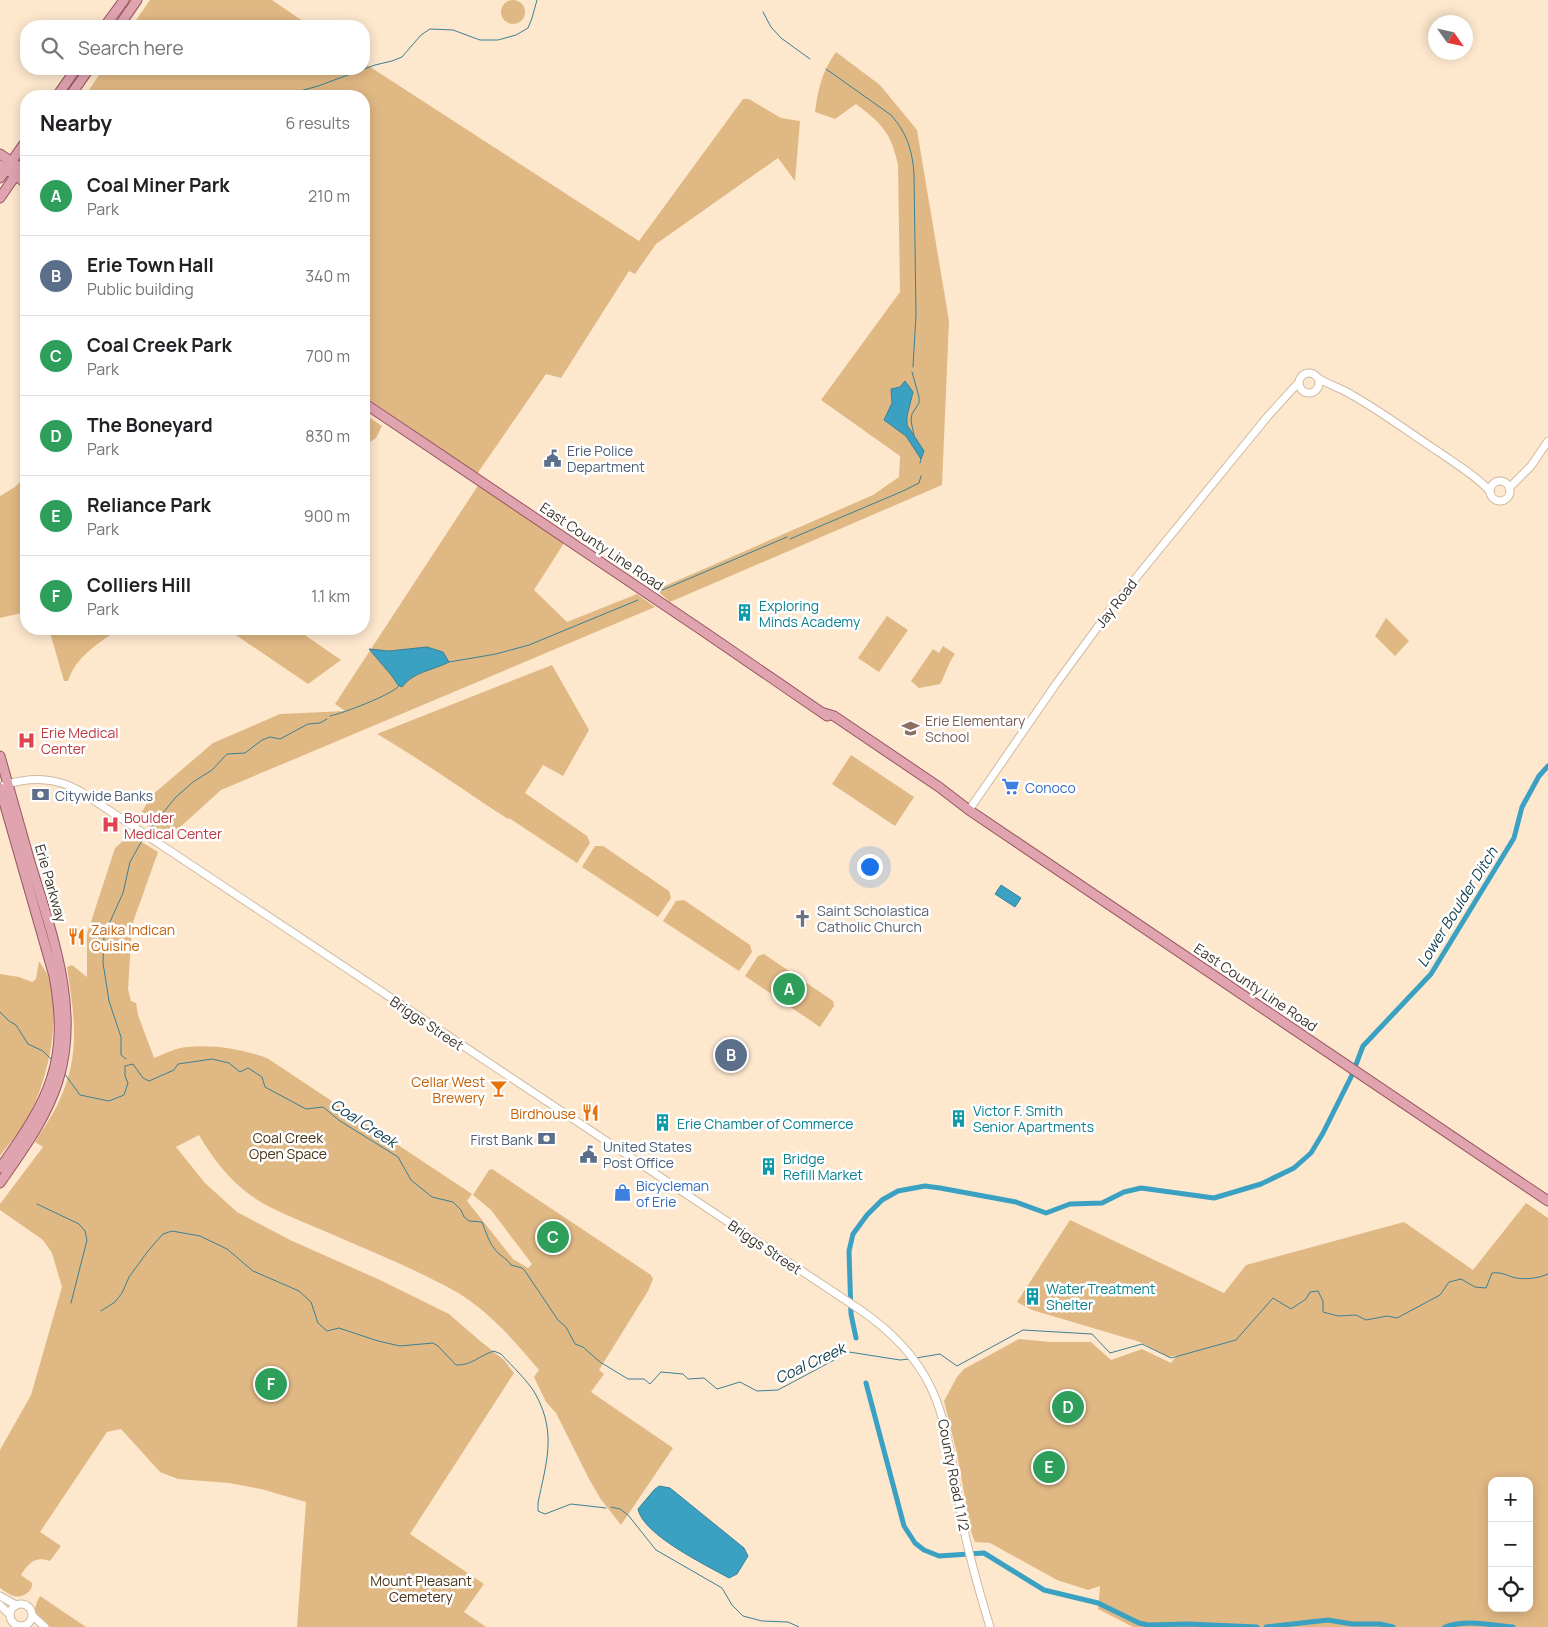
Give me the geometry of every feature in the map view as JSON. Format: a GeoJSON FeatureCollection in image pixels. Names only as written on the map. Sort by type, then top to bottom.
{"type":"FeatureCollection","features":[{"type":"Feature","properties":{"kind":"main road"},"geometry":{"type":"LineString","coordinates":[[109,20],[124,0]]}},
{"type":"Feature","properties":{"kind":"main road"},"geometry":{"type":"LineString","coordinates":[[123,20],[137,0]]}},
{"type":"Feature","properties":{"kind":"main road"},"geometry":{"type":"LineString","coordinates":[[61,90],[72,75]]}},
{"type":"Feature","properties":{"kind":"main road"},"geometry":{"type":"LineString","coordinates":[[74,90],[85,75]]}},
{"type":"Feature","properties":{"kind":"main road"},"geometry":{"type":"LineString","coordinates":[[0,178],[6,166],[20,148]]}},
{"type":"Feature","properties":{"kind":"main road"},"geometry":{"type":"LineString","coordinates":[[0,154],[6,166]]}},
{"type":"Feature","properties":{"kind":"main road"},"geometry":{"type":"LineString","coordinates":[[6,166],[20,169]]}},
{"type":"Feature","properties":{"kind":"main road"},"geometry":{"type":"LineString","coordinates":[[0,198],[20,172]]}},
{"type":"Feature","properties":{"kind":"main road","name":"East County Line Road"},"geometry":{"type":"LineString","coordinates":[[370,407],[824,713],[834,716],[939,786],[969,810],[1548,1201]]}},
{"type":"Feature","properties":{"kind":"main road","name":"Erie Parkway"},"geometry":{"type":"LineString","coordinates":[[0,756],[3,786],[61,971],[66,1010],[59,1080],[0,1168]]}},
{"type":"Feature","properties":{"kind":"main road","name":"Erie Parkway"},"geometry":{"type":"LineString","coordinates":[[0,1183],[37,1127],[50,1094]]}},
{"type":"Feature","properties":{"kind":"street"},"geometry":{"type":"LineString","coordinates":[[1336,388],[1325,388],[1310,393],[1305,392],[1299,382],[1301,377],[1308,373],[1314,374],[1336,388],[1351,394],[1464,470],[1484,485],[1494,499],[1502,500],[1508,495],[1509,488],[1531,466],[1548,441]]}},
{"type":"Feature","properties":{"kind":"street"},"geometry":{"type":"LineString","coordinates":[[1316,391],[1319,383],[1318,378]]}},
{"type":"Feature","properties":{"kind":"street","name":"Jay Road"},"geometry":{"type":"LineString","coordinates":[[969,810],[1051,691],[1113,606],[1276,406],[1299,382]]}},
{"type":"Feature","properties":{"kind":"street","name":"Jay Road"},"geometry":{"type":"LineString","coordinates":[[1276,406],[1293,394],[1305,392]]}},
{"type":"Feature","properties":{"kind":"street"},"geometry":{"type":"LineString","coordinates":[[1464,470],[1487,481],[1506,481],[1514,478],[1538,455]]}},
{"type":"Feature","properties":{"kind":"street"},"geometry":{"type":"LineString","coordinates":[[1490,492],[1490,487],[1499,481],[1506,483],[1509,488]]}},
{"type":"Feature","properties":{"kind":"street","name":"Briggs Street"},"geometry":{"type":"LineString","coordinates":[[3,786],[39,778],[60,782],[80,791],[844,1300]]}},
{"type":"Feature","properties":{"kind":"street","name":"County Road 1 1/2"},"geometry":{"type":"LineString","coordinates":[[844,1300],[882,1326],[908,1352],[926,1378],[938,1402],[946,1427],[969,1554],[990,1627]]}},
{"type":"Feature","properties":{"kind":"street"},"geometry":{"type":"LineString","coordinates":[[0,1596],[16,1605],[26,1605],[31,1610],[33,1616],[44,1627]]}},
{"type":"Feature","properties":{"kind":"street"},"geometry":{"type":"LineString","coordinates":[[0,1605],[10,1621],[24,1626],[33,1616]]}},
{"type":"Feature","properties":{"kind":"street"},"geometry":{"type":"LineString","coordinates":[[10,1621],[12,1609],[16,1605]]}},
{"type":"Feature","properties":{"kind":"green space"},"geometry":{"type":"Polygon","coordinates":[[[150,0],[272,0],[301,20],[136,20],[150,0]]]}},
{"type":"Feature","properties":{"kind":"green space"},"geometry":{"type":"Polygon","coordinates":[[[513,0],[518,1],[524,7],[524,17],[518,23],[513,24],[508,23],[502,17],[501,12],[502,7],[508,1],[513,0]]]}},
{"type":"Feature","properties":{"kind":"green space"},"geometry":{"type":"Polygon","coordinates":[[[836,52],[880,85],[917,130],[949,321],[942,485],[670,602],[658,589],[873,495],[899,477],[900,456],[821,400],[900,292],[898,165],[892,144],[879,123],[856,104],[835,119],[815,112],[821,80],[836,52]]]}},
{"type":"Feature","properties":{"kind":"green space"},"geometry":{"type":"Polygon","coordinates":[[[370,67],[639,241],[743,99],[749,99],[781,118],[800,121],[795,181],[778,158],[656,244],[635,274],[629,271],[561,378],[546,374],[477,474],[370,400],[370,90],[89,90],[99,75],[370,75],[370,67]]]}},
{"type":"Feature","properties":{"kind":"green space"},"geometry":{"type":"Polygon","coordinates":[[[370,418],[382,426],[376,438],[370,442],[370,418]]]}},
{"type":"Feature","properties":{"kind":"green space"},"geometry":{"type":"Polygon","coordinates":[[[20,482],[20,613],[0,618],[0,496],[20,482]]]}},
{"type":"Feature","properties":{"kind":"green space"},"geometry":{"type":"Polygon","coordinates":[[[479,484],[566,540],[534,590],[567,622],[637,594],[655,607],[221,790],[167,839],[138,819],[151,796],[213,743],[280,714],[345,711],[335,704],[479,484]]]}},
{"type":"Feature","properties":{"kind":"green space"},"geometry":{"type":"Polygon","coordinates":[[[887,616],[908,630],[879,672],[858,658],[887,616]]]}},
{"type":"Feature","properties":{"kind":"green space"},"geometry":{"type":"Polygon","coordinates":[[[1386,618],[1409,641],[1395,656],[1375,636],[1386,618]]]}},
{"type":"Feature","properties":{"kind":"green space"},"geometry":{"type":"Polygon","coordinates":[[[51,635],[111,635],[82,657],[68,681],[64,681],[51,635]]]}},
{"type":"Feature","properties":{"kind":"green space"},"geometry":{"type":"Polygon","coordinates":[[[236,635],[305,635],[341,660],[308,684],[236,635]]]}},
{"type":"Feature","properties":{"kind":"green space"},"geometry":{"type":"Polygon","coordinates":[[[943,646],[955,654],[940,684],[919,688],[911,681],[933,649],[939,653],[943,646]]]}},
{"type":"Feature","properties":{"kind":"green space"},"geometry":{"type":"Polygon","coordinates":[[[552,665],[589,730],[563,776],[543,765],[525,793],[587,836],[590,843],[577,863],[377,734],[552,665]]]}},
{"type":"Feature","properties":{"kind":"green space"},"geometry":{"type":"Polygon","coordinates":[[[851,755],[914,797],[895,826],[832,784],[851,755]]]}},
{"type":"Feature","properties":{"kind":"green space"},"geometry":{"type":"Polygon","coordinates":[[[130,835],[158,852],[132,925],[128,989],[131,1001],[136,1003],[138,1015],[154,1058],[183,1048],[207,1046],[248,1052],[267,1058],[472,1194],[467,1201],[513,1259],[528,1268],[532,1264],[491,1210],[473,1195],[489,1170],[492,1169],[651,1275],[653,1279],[648,1291],[599,1370],[604,1374],[591,1392],[673,1448],[621,1525],[600,1498],[556,1413],[546,1402],[534,1377],[539,1370],[489,1316],[466,1298],[437,1282],[388,1258],[269,1207],[237,1184],[210,1153],[199,1135],[176,1147],[205,1183],[237,1212],[290,1240],[380,1280],[449,1314],[504,1360],[514,1373],[410,1534],[484,1584],[464,1612],[486,1627],[297,1627],[306,1502],[261,1489],[229,1483],[178,1479],[160,1472],[121,1429],[107,1432],[40,1532],[61,1546],[50,1561],[41,1559],[33,1561],[24,1570],[21,1575],[32,1583],[30,1590],[16,1597],[0,1588],[0,1450],[31,1395],[62,1287],[52,1253],[43,1240],[0,1210],[0,1204],[43,1147],[35,1142],[55,1110],[67,1082],[71,1066],[74,1034],[67,967],[72,965],[87,977],[87,934],[115,848],[130,835]]]}},
{"type":"Feature","properties":{"kind":"green space"},"geometry":{"type":"Polygon","coordinates":[[[595,846],[603,846],[669,891],[671,898],[658,917],[582,867],[595,846]]]}},
{"type":"Feature","properties":{"kind":"green space"},"geometry":{"type":"Polygon","coordinates":[[[684,900],[750,945],[752,952],[739,971],[663,921],[676,901],[684,900]]]}},
{"type":"Feature","properties":{"kind":"green space"},"geometry":{"type":"Polygon","coordinates":[[[764,954],[833,1001],[834,1006],[820,1027],[745,976],[758,956],[764,954]]]}},
{"type":"Feature","properties":{"kind":"green space"},"geometry":{"type":"Polygon","coordinates":[[[39,961],[48,976],[53,994],[53,1032],[46,1072],[33,1107],[0,1156],[0,974],[19,977],[32,982],[36,979],[39,961]]]}},
{"type":"Feature","properties":{"kind":"green space"},"geometry":{"type":"Polygon","coordinates":[[[1526,1203],[1548,1218],[1548,1627],[1133,1627],[1098,1609],[1100,1586],[1088,1590],[1057,1580],[990,1543],[975,1542],[971,1532],[957,1454],[944,1401],[957,1377],[964,1369],[1019,1339],[1050,1342],[1091,1342],[1111,1360],[1142,1349],[1171,1363],[1177,1355],[1169,1357],[1140,1342],[1032,1310],[1017,1302],[1070,1220],[1224,1293],[1246,1265],[1404,1222],[1473,1270],[1526,1203]]]}},
{"type":"Feature","properties":{"kind":"green space"},"geometry":{"type":"Polygon","coordinates":[[[40,1596],[86,1627],[50,1627],[40,1621],[35,1610],[40,1596]]]}},
{"type":"Feature","properties":{"kind":"water"},"geometry":{"type":"Polygon","coordinates":[[[905,381],[913,392],[907,416],[907,425],[924,451],[921,459],[906,436],[884,420],[892,403],[891,389],[900,387],[905,381]]]}},
{"type":"Feature","properties":{"kind":"water"},"geometry":{"type":"Polygon","coordinates":[[[427,647],[443,652],[449,662],[418,674],[402,687],[398,685],[369,649],[389,651],[427,647]]]}},
{"type":"Feature","properties":{"kind":"water"},"geometry":{"type":"Polygon","coordinates":[[[1001,885],[1021,898],[1015,907],[995,894],[1001,885]]]}},
{"type":"Feature","properties":{"kind":"water"},"geometry":{"type":"Polygon","coordinates":[[[659,1486],[670,1488],[744,1548],[748,1556],[737,1574],[729,1578],[691,1557],[663,1539],[642,1519],[638,1509],[659,1486]]]}},
{"type":"Feature","properties":{"kind":"waterway"},"geometry":{"type":"LineString","coordinates":[[370,67],[402,57],[421,35],[430,29],[453,30],[480,40],[498,40],[516,35],[528,28],[537,0]]}},
{"type":"Feature","properties":{"kind":"waterway"},"geometry":{"type":"LineString","coordinates":[[763,12],[771,27],[781,38],[810,59]]}},
{"type":"Feature","properties":{"kind":"waterway"},"geometry":{"type":"LineString","coordinates":[[826,69],[891,115],[905,136],[911,151],[914,176],[916,315],[913,367]]}},
{"type":"Feature","properties":{"kind":"waterway"},"geometry":{"type":"LineString","coordinates":[[304,90],[348,75]]}},
{"type":"Feature","properties":{"kind":"waterway"},"geometry":{"type":"LineString","coordinates":[[912,372],[919,397],[919,403],[912,414],[911,421],[914,435]]}},
{"type":"Feature","properties":{"kind":"waterway"},"geometry":{"type":"LineString","coordinates":[[920,463],[921,459]]}},
{"type":"Feature","properties":{"kind":"waterway"},"geometry":{"type":"LineString","coordinates":[[790,539],[903,491],[919,483],[921,476]]}},
{"type":"Feature","properties":{"kind":"waterway"},"geometry":{"type":"LineString","coordinates":[[660,591],[787,537]]}},
{"type":"Feature","properties":{"kind":"waterway"},"geometry":{"type":"LineString","coordinates":[[449,662],[496,654],[529,645],[638,600]]}},
{"type":"Feature","properties":{"kind":"waterway"},"geometry":{"type":"LineString","coordinates":[[330,716],[377,699],[399,686]]}},
{"type":"Feature","properties":{"kind":"waterway"},"geometry":{"type":"LineString","coordinates":[[148,831],[176,797],[193,782],[212,770],[227,754],[245,753],[262,740],[270,737],[280,739],[308,724],[320,723],[327,719]]}},
{"type":"Feature","properties":{"kind":"waterway","name":"Lower Boulder Ditch"},"geometry":{"type":"LineString","coordinates":[[856,1338],[851,1314],[849,1251],[853,1234],[867,1215],[882,1200],[898,1191],[925,1186],[940,1188],[1016,1202],[1046,1213],[1070,1204],[1102,1203],[1124,1192],[1141,1188],[1214,1198],[1261,1184],[1294,1168],[1311,1153],[1323,1133],[1352,1075],[1363,1046],[1431,974],[1514,838],[1522,807],[1539,776],[1548,766]]}},
{"type":"Feature","properties":{"kind":"waterway"},"geometry":{"type":"LineString","coordinates":[[126,1059],[121,1055],[121,1037],[109,1001],[103,963],[104,935],[123,893],[130,862],[144,837]]}},
{"type":"Feature","properties":{"kind":"waterway","name":"Coal Creek"},"geometry":{"type":"LineString","coordinates":[[0,1012],[16,1025],[28,1044],[43,1051],[53,1061]]}},
{"type":"Feature","properties":{"kind":"waterway","name":"Coal Creek"},"geometry":{"type":"LineString","coordinates":[[64,1073],[80,1095],[109,1101],[124,1095],[128,1083],[125,1076],[125,1066],[133,1064],[143,1078],[149,1081],[174,1070],[178,1064],[212,1059],[229,1063],[240,1072],[248,1068],[262,1077],[265,1087],[306,1109],[323,1107],[340,1121],[398,1157],[411,1180],[432,1197],[453,1202],[469,1221],[482,1222],[492,1246],[511,1265],[522,1268],[525,1271],[558,1320],[566,1327],[575,1344],[583,1347],[600,1362],[628,1379],[644,1379],[650,1384],[661,1372],[683,1374],[688,1379],[704,1378],[717,1389],[740,1382],[757,1391],[778,1390],[849,1352],[900,1360],[910,1359]]}},
{"type":"Feature","properties":{"kind":"waterway"},"geometry":{"type":"LineString","coordinates":[[37,1204],[79,1224],[85,1231],[87,1240],[71,1303]]}},
{"type":"Feature","properties":{"kind":"waterway"},"geometry":{"type":"LineString","coordinates":[[101,1311],[115,1302],[122,1293],[129,1277],[163,1234],[172,1231],[200,1236],[227,1249],[253,1271],[299,1291],[311,1302],[318,1323],[327,1331],[339,1328],[400,1346],[433,1343],[456,1365],[466,1364],[494,1351],[501,1354],[533,1390],[546,1423],[548,1449],[538,1511],[545,1514],[571,1504],[606,1508]]}},
{"type":"Feature","properties":{"kind":"waterway","name":"Coal Creek"},"geometry":{"type":"LineString","coordinates":[[916,1358],[940,1354],[957,1366],[1023,1330],[1092,1334],[1110,1353],[1142,1344],[1171,1358],[1236,1340],[1273,1298],[1291,1309],[1306,1299],[1310,1292],[1318,1291],[1323,1301],[1323,1312],[1338,1316],[1356,1315],[1366,1320],[1387,1316],[1397,1318],[1440,1295],[1449,1282],[1461,1279],[1475,1287],[1486,1288],[1492,1273],[1525,1279],[1548,1274]]}},
{"type":"Feature","properties":{"kind":"waterway","name":"Lower Boulder Ditch"},"geometry":{"type":"LineString","coordinates":[[866,1383],[904,1526],[915,1543],[924,1550],[939,1556],[984,1553],[1044,1590],[1098,1603],[1139,1623],[1148,1625],[1188,1624],[1257,1627]]}},
{"type":"Feature","properties":{"kind":"waterway"},"geometry":{"type":"LineString","coordinates":[[611,1507],[620,1509],[628,1515],[656,1550],[722,1588],[732,1605],[743,1616],[762,1621],[788,1622],[799,1627]]}},
{"type":"Feature","properties":{"kind":"waterway","name":"Lower Boulder Ditch"},"geometry":{"type":"LineString","coordinates":[[1266,1627],[1328,1620],[1352,1624],[1380,1624],[1393,1627]]}},
{"type":"Feature","properties":{"kind":"waterway","name":"Lower Boulder Ditch"},"geometry":{"type":"LineString","coordinates":[[1445,1627],[1461,1623],[1513,1627]]}},
{"type":"Feature","properties":{"kind":"place","name":"Erie Police Department"},"geometry":{"type":"Point","coordinates":[553,458]}},
{"type":"Feature","properties":{"kind":"place","name":"Exploring Minds Academy"},"geometry":{"type":"Point","coordinates":[745,613]}},
{"type":"Feature","properties":{"kind":"place","name":"Erie Elementary School"},"geometry":{"type":"Point","coordinates":[911,728]}},
{"type":"Feature","properties":{"kind":"place","name":"Erie Medical Center"},"geometry":{"type":"Point","coordinates":[27,740]}},
{"type":"Feature","properties":{"kind":"place","name":"Conoco"},"geometry":{"type":"Point","coordinates":[1011,787]}},
{"type":"Feature","properties":{"kind":"place","name":"Citywide Banks"},"geometry":{"type":"Point","coordinates":[41,795]}},
{"type":"Feature","properties":{"kind":"place","name":"Boulder Medical Center"},"geometry":{"type":"Point","coordinates":[110,825]}},
{"type":"Feature","properties":{"kind":"place","name":"Saint Scholastica Catholic Church"},"geometry":{"type":"Point","coordinates":[803,918]}},
{"type":"Feature","properties":{"kind":"place","name":"Zaika Indican Cuisine"},"geometry":{"type":"Point","coordinates":[77,937]}},
{"type":"Feature","properties":{"kind":"place","name":"Coal Miner Park"},"geometry":{"type":"Point","coordinates":[789,989]}},
{"type":"Feature","properties":{"kind":"place","name":"Erie Town Hall"},"geometry":{"type":"Point","coordinates":[731,1055]}},
{"type":"Feature","properties":{"kind":"place","name":"Cellar West Brewery"},"geometry":{"type":"Point","coordinates":[499,1089]}},
{"type":"Feature","properties":{"kind":"place","name":"Birdhouse"},"geometry":{"type":"Point","coordinates":[590,1113]}},
{"type":"Feature","properties":{"kind":"place","name":"Victor F. Smith Senior Apartments"},"geometry":{"type":"Point","coordinates":[959,1118]}},
{"type":"Feature","properties":{"kind":"place","name":"Erie Chamber of Commerce"},"geometry":{"type":"Point","coordinates":[663,1123]}},
{"type":"Feature","properties":{"kind":"place","name":"First Bank"},"geometry":{"type":"Point","coordinates":[547,1139]}},
{"type":"Feature","properties":{"kind":"place","name":"United States Post Office"},"geometry":{"type":"Point","coordinates":[589,1154]}},
{"type":"Feature","properties":{"kind":"place","name":"Bridge Refill Market"},"geometry":{"type":"Point","coordinates":[769,1166]}},
{"type":"Feature","properties":{"kind":"place","name":"Bicycleman of Erie"},"geometry":{"type":"Point","coordinates":[622,1193]}},
{"type":"Feature","properties":{"kind":"place","name":"Coal Creek Park"},"geometry":{"type":"Point","coordinates":[553,1237]}},
{"type":"Feature","properties":{"kind":"place","name":"Water Treatment Shelter"},"geometry":{"type":"Point","coordinates":[1032,1296]}},
{"type":"Feature","properties":{"kind":"place","name":"Colliers Hill"},"geometry":{"type":"Point","coordinates":[271,1384]}},
{"type":"Feature","properties":{"kind":"place","name":"The Boneyard"},"geometry":{"type":"Point","coordinates":[1068,1407]}},
{"type":"Feature","properties":{"kind":"place","name":"Reliance Park"},"geometry":{"type":"Point","coordinates":[1049,1467]}},
{"type":"Feature","properties":{"kind":"park label","name":"Coal Creek Open Space"},"geometry":{"type":"Point","coordinates":[288,1146]}},
{"type":"Feature","properties":{"kind":"park label","name":"Mount Pleasant Cemetery"},"geometry":{"type":"Point","coordinates":[421,1588]}}]}
